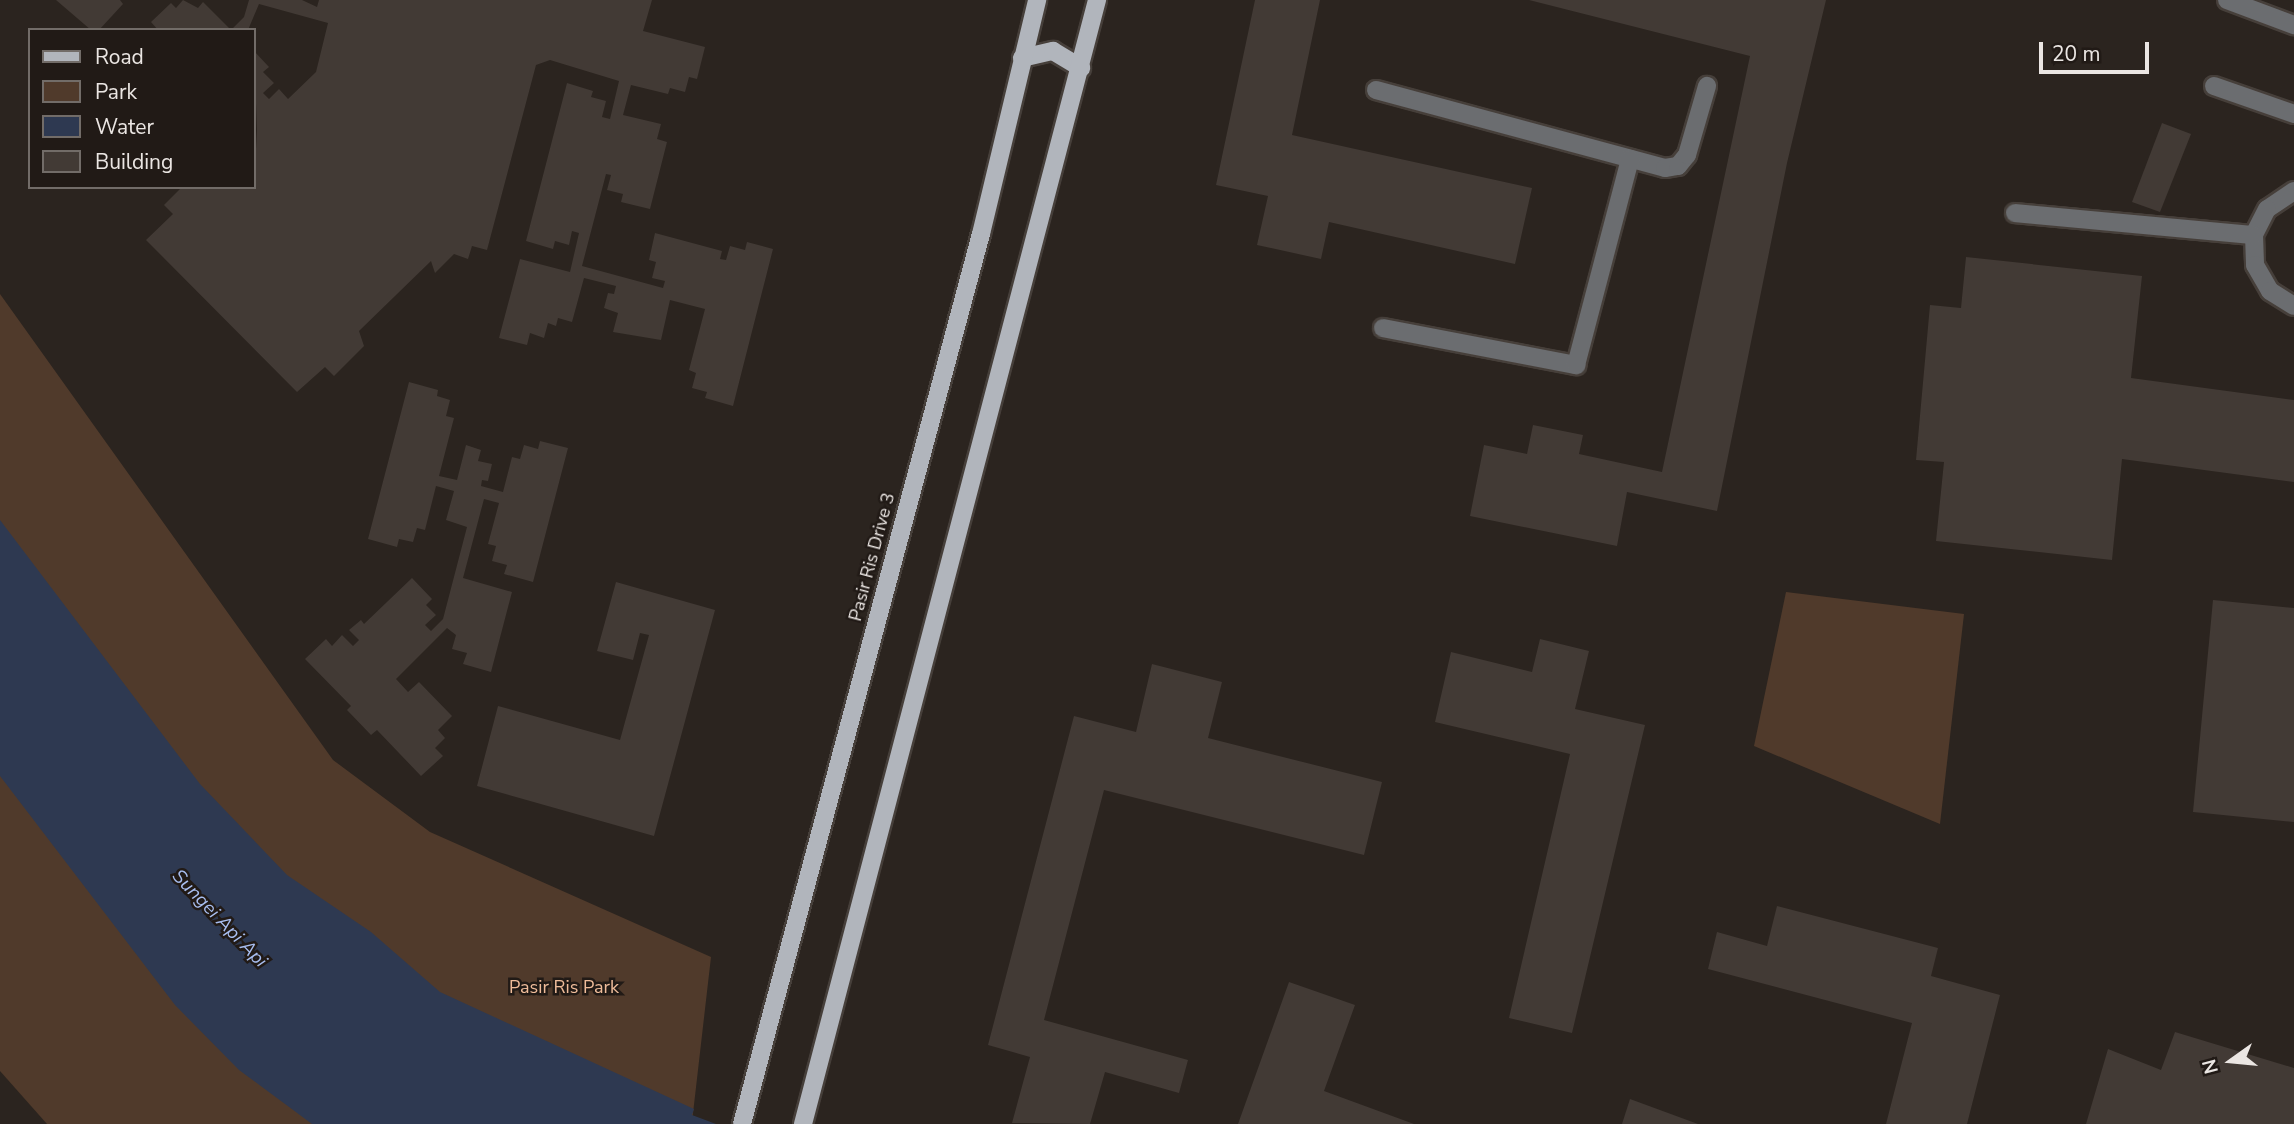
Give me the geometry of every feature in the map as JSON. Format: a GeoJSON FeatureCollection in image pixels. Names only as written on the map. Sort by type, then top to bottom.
{"type":"FeatureCollection","features":[{"type":"Feature","properties":{"kind":"main road","name":"Pasir Ris Drive 3"},"geometry":{"type":"LineString","coordinates":[[742,1124],[981,234],[1037,0]]}},
{"type":"Feature","properties":{"kind":"main road"},"geometry":{"type":"LineString","coordinates":[[803,1124],[1097,0]]}},
{"type":"Feature","properties":{"kind":"main road"},"geometry":{"type":"LineString","coordinates":[[1022,58],[1052,51],[1081,68]]}},
{"type":"Feature","properties":{"kind":"street"},"geometry":{"type":"LineString","coordinates":[[2227,0],[2294,25]]}},
{"type":"Feature","properties":{"kind":"street"},"geometry":{"type":"LineString","coordinates":[[1376,90],[1665,168],[1678,166],[1687,155],[1707,86]]}},
{"type":"Feature","properties":{"kind":"street"},"geometry":{"type":"LineString","coordinates":[[2214,86],[2294,114]]}},
{"type":"Feature","properties":{"kind":"street"},"geometry":{"type":"LineString","coordinates":[[1383,328],[1576,365],[1630,159]]}},
{"type":"Feature","properties":{"kind":"street"},"geometry":{"type":"LineString","coordinates":[[2294,191],[2267,209],[2254,235],[2255,265],[2270,291],[2294,306]]}},
{"type":"Feature","properties":{"kind":"street"},"geometry":{"type":"LineString","coordinates":[[2015,213],[2254,235]]}},
{"type":"Feature","properties":{"kind":"green space","name":"Pasir Ris Park"},"geometry":{"type":"Polygon","coordinates":[[[0,294],[333,760],[430,832],[711,957],[692,1122],[285,922],[0,560],[0,294]]]}},
{"type":"Feature","properties":{"kind":"green space"},"geometry":{"type":"Polygon","coordinates":[[[1786,592],[1964,614],[1940,824],[1754,746],[1786,592]]]}},
{"type":"Feature","properties":{"kind":"green space"},"geometry":{"type":"Polygon","coordinates":[[[0,763],[410,1124],[47,1124],[0,1071],[0,763]]]}},
{"type":"Feature","properties":{"kind":"water","name":"Sungei Api Api"},"geometry":{"type":"Polygon","coordinates":[[[0,520],[200,784],[287,875],[371,932],[440,992],[694,1109],[692,1115],[716,1124],[312,1124],[239,1070],[175,1005],[0,776],[0,520]]]}},
{"type":"Feature","properties":{"kind":"building"},"geometry":{"type":"Polygon","coordinates":[[[56,0],[120,0],[123,4],[101,28],[89,28],[56,0]]]}},
{"type":"Feature","properties":{"kind":"building"},"geometry":{"type":"Polygon","coordinates":[[[183,0],[198,8],[203,2],[229,28],[156,28],[151,22],[171,3],[176,8],[183,0]]]}},
{"type":"Feature","properties":{"kind":"building"},"geometry":{"type":"Polygon","coordinates":[[[249,0],[302,0],[317,7],[319,0],[652,0],[643,31],[705,47],[697,79],[689,77],[685,92],[670,88],[668,94],[631,85],[623,115],[661,124],[657,139],[667,142],[650,209],[621,202],[623,194],[607,190],[611,175],[606,174],[582,266],[663,288],[665,281],[652,278],[656,262],[649,260],[655,233],[722,251],[720,259],[726,260],[730,246],[745,250],[747,242],[773,249],[733,406],[705,398],[707,392],[692,388],[696,373],[689,370],[705,309],[670,300],[661,340],[613,332],[618,313],[604,308],[608,293],[614,294],[616,286],[584,278],[572,322],[558,318],[556,326],[548,323],[544,338],[530,333],[527,345],[499,338],[520,259],[570,272],[579,233],[572,231],[569,245],[555,241],[553,249],[526,241],[567,83],[593,91],[591,97],[606,101],[602,117],[610,119],[619,81],[550,60],[536,65],[487,250],[472,246],[468,259],[454,254],[435,273],[431,261],[359,331],[364,346],[334,376],[325,367],[297,392],[146,240],[173,214],[164,205],[180,189],[256,189],[256,53],[269,67],[263,72],[274,83],[263,93],[269,99],[279,89],[288,99],[316,72],[328,23],[259,4],[249,28],[233,28],[244,17],[249,0]]]}},
{"type":"Feature","properties":{"kind":"building"},"geometry":{"type":"Polygon","coordinates":[[[1255,0],[1320,0],[1292,135],[1532,188],[1515,264],[1329,222],[1321,259],[1257,245],[1268,196],[1216,185],[1255,0]]]}},
{"type":"Feature","properties":{"kind":"building"},"geometry":{"type":"Polygon","coordinates":[[[1529,0],[1826,0],[1787,163],[1717,511],[1627,492],[1617,546],[1470,516],[1484,445],[1527,454],[1533,425],[1583,435],[1579,454],[1662,472],[1750,56],[1529,0]]]}},
{"type":"Feature","properties":{"kind":"building"},"geometry":{"type":"Polygon","coordinates":[[[2162,123],[2191,134],[2160,212],[2132,202],[2162,123]]]}},
{"type":"Feature","properties":{"kind":"building"},"geometry":{"type":"Polygon","coordinates":[[[1966,257],[2142,276],[2131,378],[2294,400],[2294,482],[2122,459],[2112,560],[1936,541],[1944,462],[1916,460],[1930,305],[1961,308],[1966,257]]]}},
{"type":"Feature","properties":{"kind":"building"},"geometry":{"type":"Polygon","coordinates":[[[409,382],[438,390],[437,396],[450,400],[446,416],[454,418],[439,476],[457,480],[466,445],[481,450],[478,461],[492,464],[488,481],[482,480],[481,486],[503,492],[512,457],[520,459],[524,445],[538,449],[540,441],[568,448],[533,582],[504,574],[507,565],[492,561],[496,546],[488,544],[499,503],[484,499],[463,578],[512,592],[491,672],[463,664],[467,653],[452,649],[456,635],[447,628],[396,679],[408,692],[419,682],[452,716],[438,730],[445,738],[435,748],[443,756],[421,776],[377,730],[371,735],[347,710],[351,706],[305,659],[326,639],[332,646],[342,635],[353,646],[359,640],[349,630],[361,620],[364,624],[412,578],[432,599],[426,605],[436,615],[425,625],[431,631],[443,619],[467,527],[446,520],[454,491],[436,486],[425,530],[417,528],[413,542],[399,539],[397,547],[368,539],[409,382]]]}},
{"type":"Feature","properties":{"kind":"building"},"geometry":{"type":"Polygon","coordinates":[[[616,582],[715,610],[654,836],[477,786],[498,706],[620,740],[649,635],[640,633],[633,660],[597,651],[616,582]]]}},
{"type":"Feature","properties":{"kind":"building"},"geometry":{"type":"Polygon","coordinates":[[[2213,600],[2294,608],[2294,822],[2193,812],[2213,600]]]}},
{"type":"Feature","properties":{"kind":"building"},"geometry":{"type":"Polygon","coordinates":[[[1540,639],[1589,651],[1575,709],[1645,725],[1572,1033],[1509,1018],[1570,754],[1435,722],[1451,652],[1532,672],[1540,639]]]}},
{"type":"Feature","properties":{"kind":"building"},"geometry":{"type":"Polygon","coordinates":[[[1152,664],[1222,682],[1208,738],[1382,782],[1364,855],[1104,790],[1044,1020],[1188,1060],[1179,1093],[1105,1072],[1090,1124],[1012,1123],[1030,1057],[988,1045],[1074,716],[1136,732],[1152,664]]]}},
{"type":"Feature","properties":{"kind":"building"},"geometry":{"type":"Polygon","coordinates":[[[1777,906],[1938,948],[1931,976],[2000,995],[1967,1124],[1886,1124],[1912,1023],[1708,969],[1717,932],[1767,946],[1777,906]]]}},
{"type":"Feature","properties":{"kind":"building"},"geometry":{"type":"Polygon","coordinates":[[[1289,982],[1355,1005],[1324,1091],[1414,1124],[1238,1124],[1289,982]]]}},
{"type":"Feature","properties":{"kind":"building"},"geometry":{"type":"Polygon","coordinates":[[[2175,1032],[2294,1068],[2294,1124],[2086,1124],[2108,1049],[2161,1070],[2175,1032]]]}},
{"type":"Feature","properties":{"kind":"building"},"geometry":{"type":"Polygon","coordinates":[[[1630,1099],[1698,1124],[1622,1124],[1630,1099]]]}}]}
